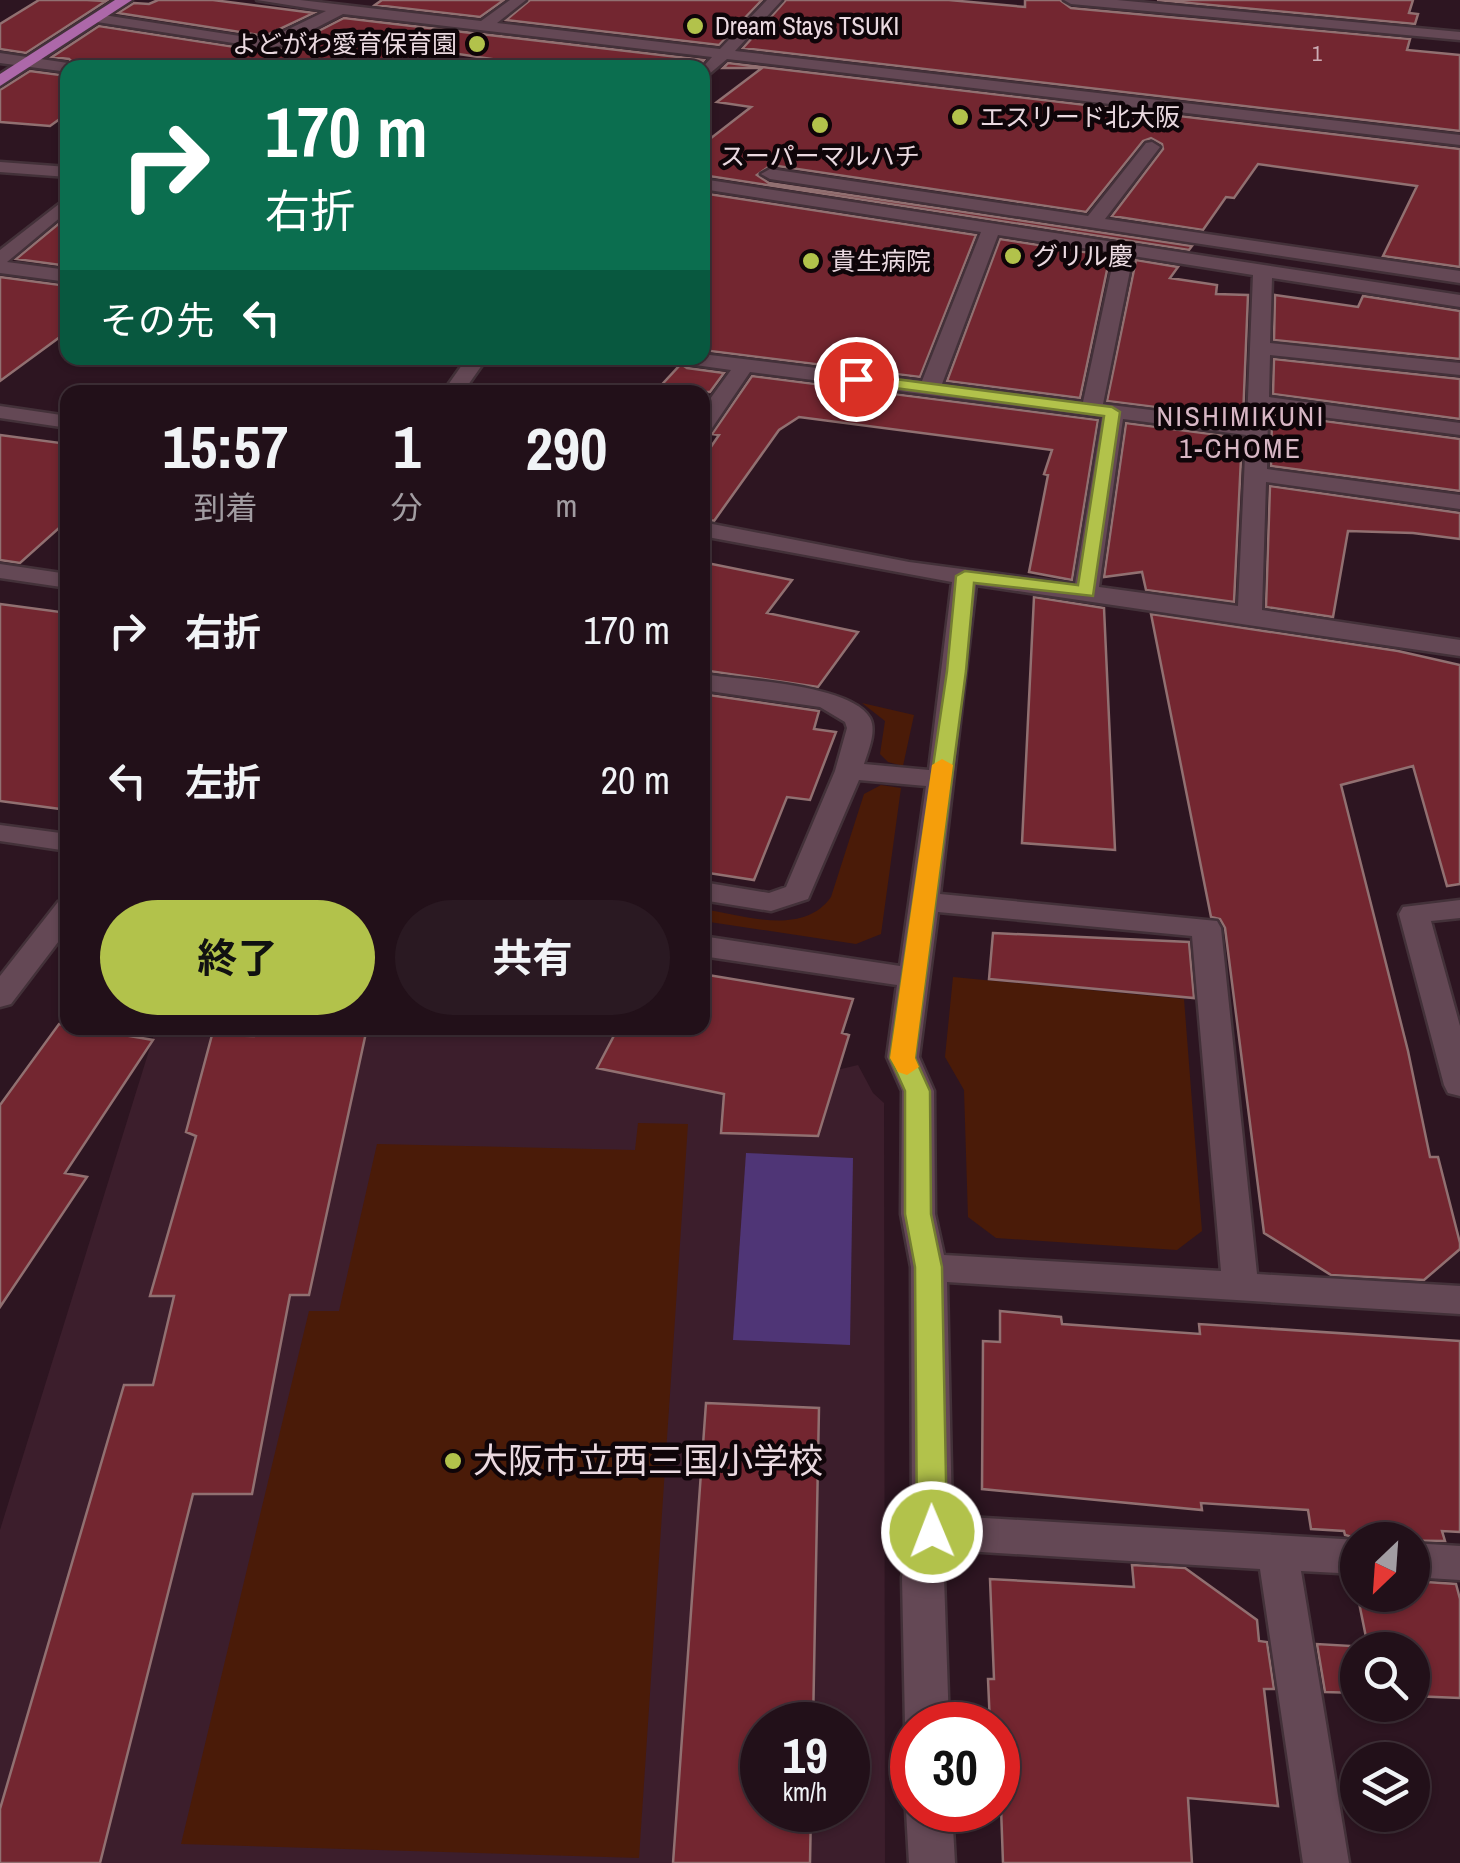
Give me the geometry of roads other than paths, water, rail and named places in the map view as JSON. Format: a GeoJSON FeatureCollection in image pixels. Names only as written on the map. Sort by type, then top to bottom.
{"type":"FeatureCollection","features":[{"type":"Feature","properties":{"kind":"main road"},"geometry":{"type":"LineString","coordinates":[[1,79],[125,0]]}},
{"type":"Feature","properties":{"kind":"street"},"geometry":{"type":"LineString","coordinates":[[264,0],[1460,140]]}},
{"type":"Feature","properties":{"kind":"street"},"geometry":{"type":"LineString","coordinates":[[484,26],[519,0]]}},
{"type":"Feature","properties":{"kind":"street"},"geometry":{"type":"LineString","coordinates":[[710,68],[775,0]]}},
{"type":"Feature","properties":{"kind":"street"},"geometry":{"type":"LineString","coordinates":[[1071,0],[1460,36]]}},
{"type":"Feature","properties":{"kind":"street"},"geometry":{"type":"LineString","coordinates":[[97,18],[266,44],[278,42],[340,9]]}},
{"type":"Feature","properties":{"kind":"street"},"geometry":{"type":"LineString","coordinates":[[0,58],[60,67]]}},
{"type":"Feature","properties":{"kind":"street"},"geometry":{"type":"LineString","coordinates":[[1,79],[38,82]]}},
{"type":"Feature","properties":{"kind":"street"},"geometry":{"type":"LineString","coordinates":[[1092,222],[1152,147]]}},
{"type":"Feature","properties":{"kind":"street"},"geometry":{"type":"LineString","coordinates":[[0,166],[60,171]]}},
{"type":"Feature","properties":{"kind":"street"},"geometry":{"type":"LineString","coordinates":[[742,170],[1460,277]]}},
{"type":"Feature","properties":{"kind":"street"},"geometry":{"type":"LineString","coordinates":[[710,185],[1460,301]]}},
{"type":"Feature","properties":{"kind":"street"},"geometry":{"type":"LineString","coordinates":[[0,259],[60,209]]}},
{"type":"Feature","properties":{"kind":"street"},"geometry":{"type":"LineString","coordinates":[[930,388],[992,229]]}},
{"type":"Feature","properties":{"kind":"street"},"geometry":{"type":"LineString","coordinates":[[1086,592],[1102,410],[1126,250]]}},
{"type":"Feature","properties":{"kind":"street"},"geometry":{"type":"LineString","coordinates":[[0,267],[60,275]]}},
{"type":"Feature","properties":{"kind":"street"},"geometry":{"type":"LineString","coordinates":[[1250,615],[1263,271]]}},
{"type":"Feature","properties":{"kind":"street"},"geometry":{"type":"LineString","coordinates":[[1260,348],[1460,370]]}},
{"type":"Feature","properties":{"kind":"street"},"geometry":{"type":"LineString","coordinates":[[710,361],[1257,430]]}},
{"type":"Feature","properties":{"kind":"street"},"geometry":{"type":"LineString","coordinates":[[710,414],[744,365]]}},
{"type":"Feature","properties":{"kind":"street"},"geometry":{"type":"LineString","coordinates":[[1258,402],[1460,429]]}},
{"type":"Feature","properties":{"kind":"street"},"geometry":{"type":"LineString","coordinates":[[0,412],[60,421]]}},
{"type":"Feature","properties":{"kind":"street"},"geometry":{"type":"LineString","coordinates":[[1255,474],[1460,502]]}},
{"type":"Feature","properties":{"kind":"street"},"geometry":{"type":"LineString","coordinates":[[710,530],[965,576],[1460,648]]}},
{"type":"Feature","properties":{"kind":"street"},"geometry":{"type":"LineString","coordinates":[[0,572],[60,580]]}},
{"type":"Feature","properties":{"kind":"street"},"geometry":{"type":"LineString","coordinates":[[926,1702],[922,1577],[932,1532],[929,1267],[918,1214],[918,1091],[902,1058],[965,576]]}},
{"type":"Feature","properties":{"kind":"street"},"geometry":{"type":"LineString","coordinates":[[710,683],[828,700],[842,706],[859,723],[849,771],[798,893],[771,902],[710,893]]}},
{"type":"Feature","properties":{"kind":"street"},"geometry":{"type":"LineString","coordinates":[[849,771],[940,779]]}},
{"type":"Feature","properties":{"kind":"street"},"geometry":{"type":"LineString","coordinates":[[0,833],[60,842]]}},
{"type":"Feature","properties":{"kind":"street"},"geometry":{"type":"LineString","coordinates":[[924,902],[1206,928],[1240,1286]]}},
{"type":"Feature","properties":{"kind":"street"},"geometry":{"type":"LineString","coordinates":[[1460,909],[1414,914],[1460,1084]]}},
{"type":"Feature","properties":{"kind":"street"},"geometry":{"type":"LineString","coordinates":[[0,997],[60,918]]}},
{"type":"Feature","properties":{"kind":"street"},"geometry":{"type":"LineString","coordinates":[[710,947],[914,978]]}},
{"type":"Feature","properties":{"kind":"street"},"geometry":{"type":"LineString","coordinates":[[929,1267],[1460,1300]]}},
{"type":"Feature","properties":{"kind":"street"},"geometry":{"type":"LineString","coordinates":[[932,1532],[1340,1556]]}},
{"type":"Feature","properties":{"kind":"street"},"geometry":{"type":"LineString","coordinates":[[1278,1552],[1326,1863]]}},
{"type":"Feature","properties":{"kind":"street"},"geometry":{"type":"LineString","coordinates":[[1430,1561],[1460,1563]]}},
{"type":"Feature","properties":{"kind":"street"},"geometry":{"type":"LineString","coordinates":[[931,1832],[932,1863]]}},
{"type":"Feature","properties":{"kind":"place","name":"Dream Stays TSUKI"},"geometry":{"type":"Point","coordinates":[695,26]}},
{"type":"Feature","properties":{"kind":"place","name":"よどがわ愛育保育園"},"geometry":{"type":"Point","coordinates":[477,44]}},
{"type":"Feature","properties":{"kind":"place","name":"エスリード北大阪"},"geometry":{"type":"Point","coordinates":[960,117]}},
{"type":"Feature","properties":{"kind":"place","name":"スーパーマルハチ"},"geometry":{"type":"Point","coordinates":[820,125]}},
{"type":"Feature","properties":{"kind":"place","name":"グリル慶"},"geometry":{"type":"Point","coordinates":[1013,256]}},
{"type":"Feature","properties":{"kind":"place","name":"貴生病院"},"geometry":{"type":"Point","coordinates":[811,261]}},
{"type":"Feature","properties":{"kind":"place","name":"大阪市立西三国小学校"},"geometry":{"type":"Point","coordinates":[453,1461]}},
{"type":"Feature","properties":{"kind":"district","name":"NISHIMIKUNI 1-CHOME"},"geometry":{"type":"Point","coordinates":[1241,432]}}]}
